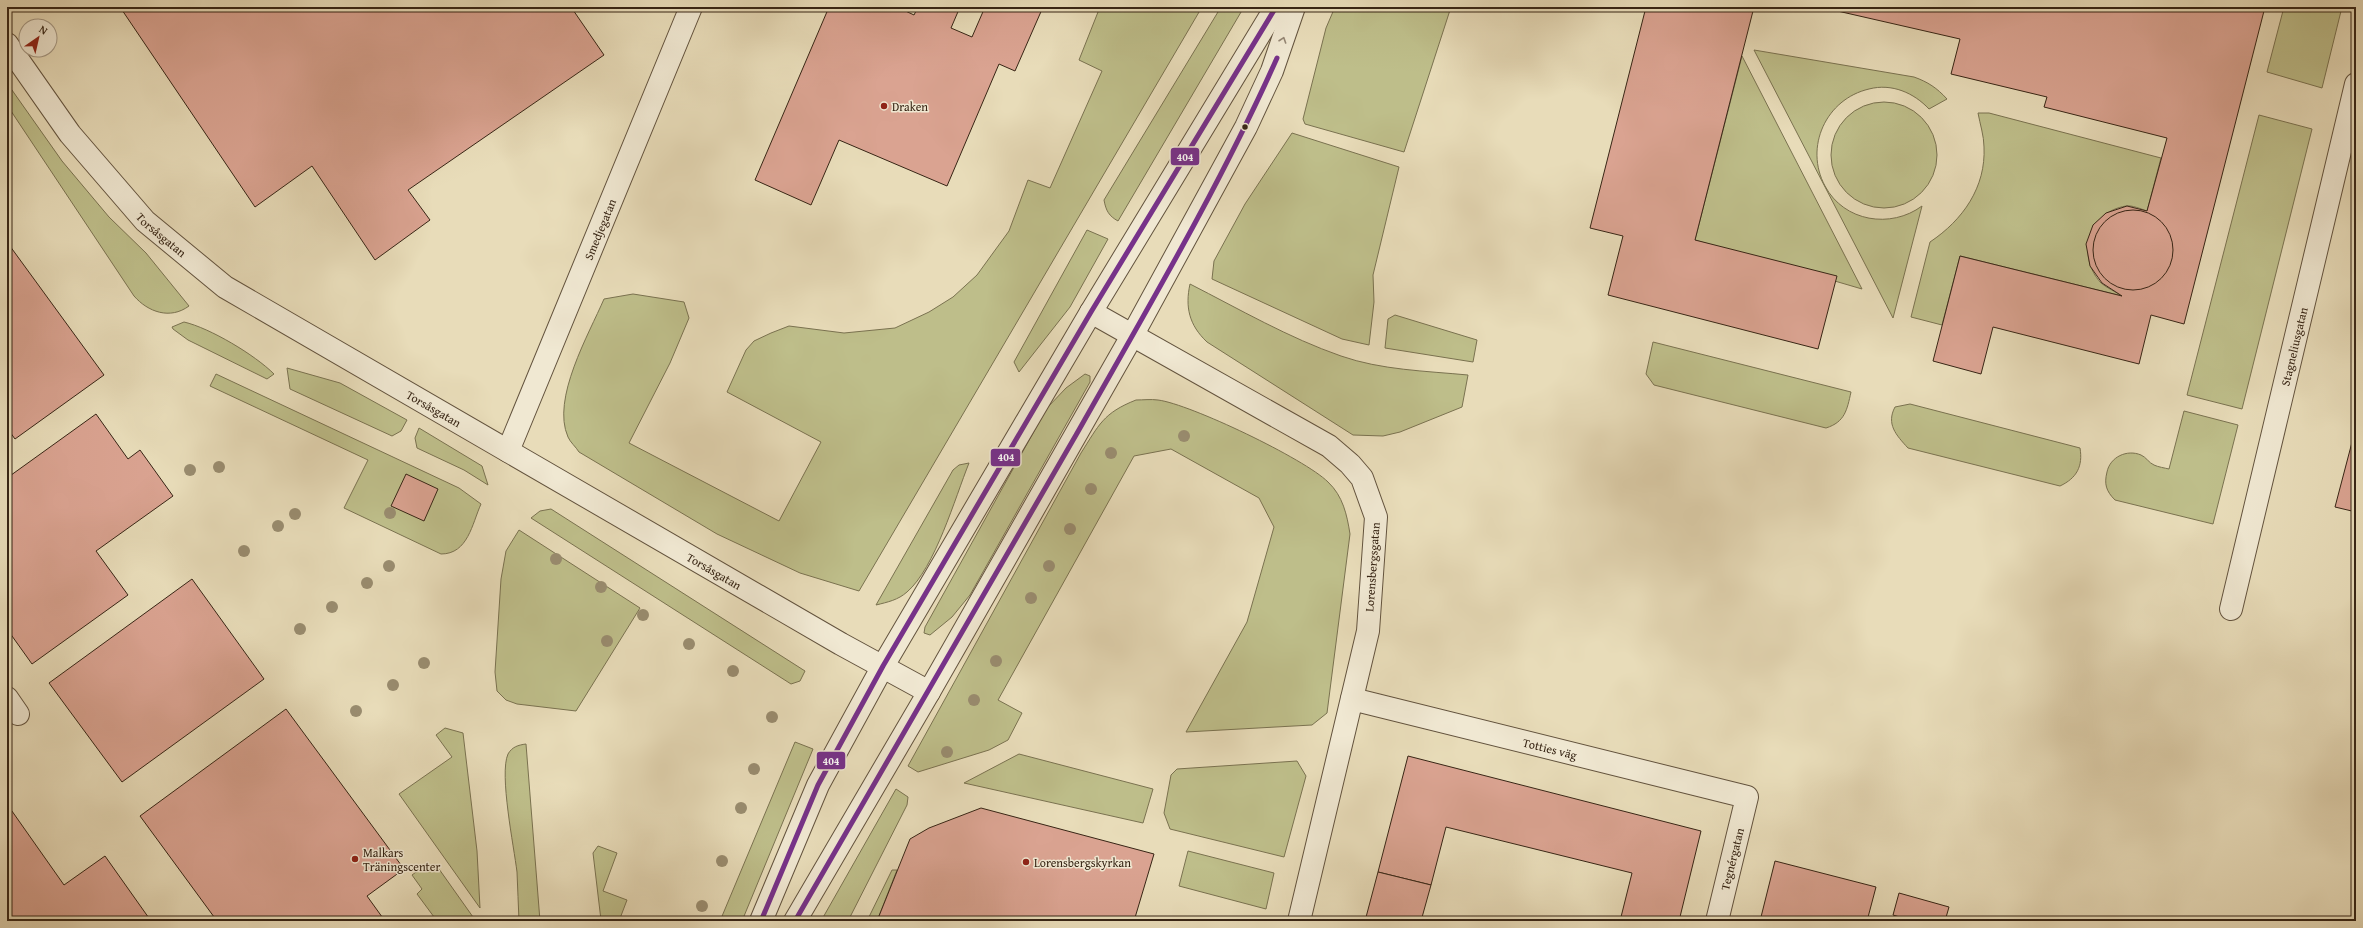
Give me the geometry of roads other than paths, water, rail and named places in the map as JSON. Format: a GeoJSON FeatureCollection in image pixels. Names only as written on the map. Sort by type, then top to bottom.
{"type":"FeatureCollection","features":[{"type":"Feature","properties":{"kind":"street","name":"Smedjegatan"},"geometry":{"type":"LineString","coordinates":[[508,451],[691,7]]}},
{"type":"Feature","properties":{"kind":"street"},"geometry":{"type":"LineString","coordinates":[[761,921],[818,785],[883,666],[1091,312],[1276,7]]}},
{"type":"Feature","properties":{"kind":"street"},"geometry":{"type":"LineString","coordinates":[[795,921],[930,692],[1132,336],[1246,127],[1272,71],[1294,7]]}},
{"type":"Feature","properties":{"kind":"street","name":"Torsåsgatan"},"geometry":{"type":"LineString","coordinates":[[7,44],[70,134],[145,221],[225,287],[841,644],[930,692]]}},
{"type":"Feature","properties":{"kind":"street","name":"Stagneliusgatan"},"geometry":{"type":"LineString","coordinates":[[2231,609],[2356,84]]}},
{"type":"Feature","properties":{"kind":"street","name":"Lorensbergsgatan"},"geometry":{"type":"LineString","coordinates":[[1091,312],[1329,446],[1350,464],[1362,478],[1376,517],[1368,631],[1298,921]]}},
{"type":"Feature","properties":{"kind":"street","name":"Totties väg"},"geometry":{"type":"LineString","coordinates":[[1352,699],[1748,797]]}},
{"type":"Feature","properties":{"kind":"street","name":"Tegnérgatan"},"geometry":{"type":"LineString","coordinates":[[1717,921],[1748,797]]}},
{"type":"Feature","properties":{"kind":"place","name":"Draken"},"geometry":{"type":"Point","coordinates":[884,106]}},
{"type":"Feature","properties":{"kind":"place","name":"Malkars Träningscenter"},"geometry":{"type":"Point","coordinates":[355,859]}},
{"type":"Feature","properties":{"kind":"place","name":"Lorensbergskyrkan"},"geometry":{"type":"Point","coordinates":[1026,862]}}]}
